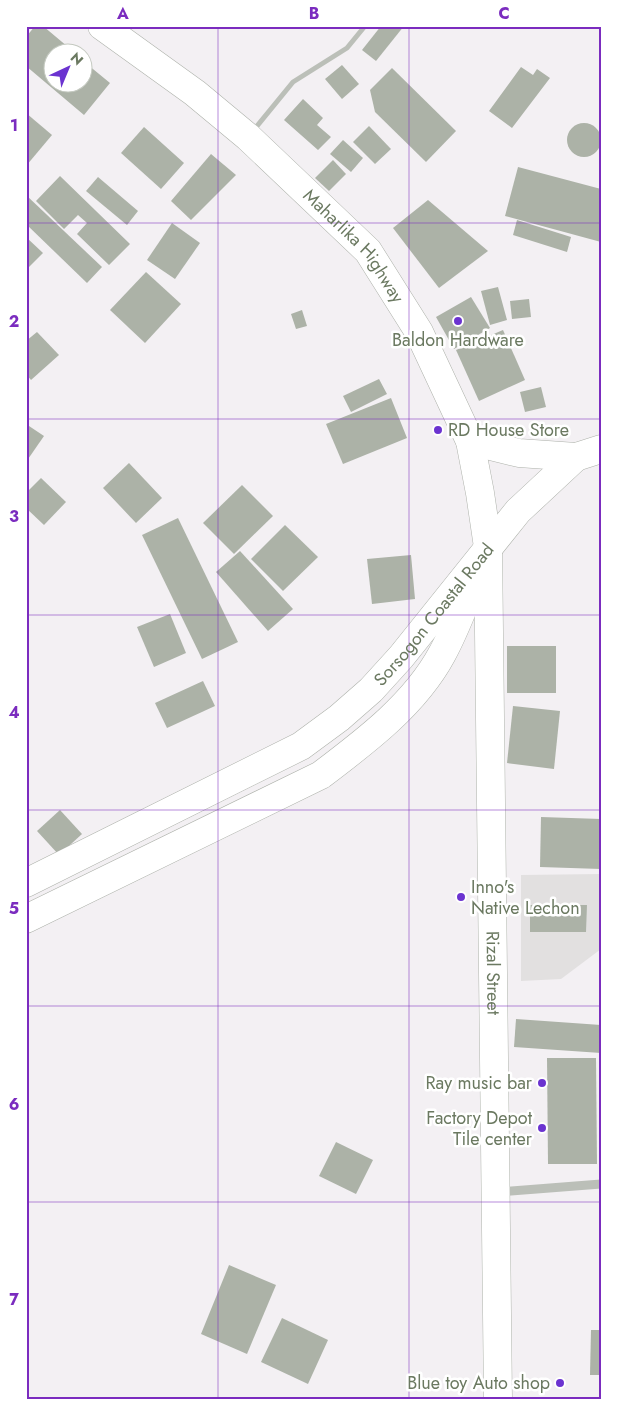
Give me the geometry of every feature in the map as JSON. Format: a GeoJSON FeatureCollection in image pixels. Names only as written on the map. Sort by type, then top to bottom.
{"type":"FeatureCollection","features":[{"type":"Feature","properties":{"kind":"main road","name":"Maharlika Highway"},"geometry":{"type":"LineString","coordinates":[[102,26],[195,93],[248,137],[368,251],[419,332],[470,441],[488,547]]}},
{"type":"Feature","properties":{"kind":"main road"},"geometry":{"type":"LineString","coordinates":[[470,441],[519,453],[588,453]]}},
{"type":"Feature","properties":{"kind":"main road"},"geometry":{"type":"LineString","coordinates":[[488,547],[518,511],[588,453]]}},
{"type":"Feature","properties":{"kind":"main road","name":"Sorsogon Coastal Road"},"geometry":{"type":"LineString","coordinates":[[26,883],[301,746],[339,718],[372,690],[401,657],[488,547]]}},
{"type":"Feature","properties":{"kind":"main road","name":"Sorsogon Coastal Road"},"geometry":{"type":"LineString","coordinates":[[26,919],[321,775],[361,744],[398,711],[427,679],[453,632],[488,547]]}},
{"type":"Feature","properties":{"kind":"main road","name":"Rizal Street"},"geometry":{"type":"LineString","coordinates":[[488,547],[498,1399]]}},
{"type":"Feature","properties":{"kind":"street"},"geometry":{"type":"LineString","coordinates":[[248,137],[293,82],[347,48],[365,26]]}},
{"type":"Feature","properties":{"kind":"street"},"geometry":{"type":"LineString","coordinates":[[497,1193],[601,1184]]}},
{"type":"Feature","properties":{"kind":"shaded area"},"geometry":{"type":"Polygon","coordinates":[[[601,874],[601,949],[561,979],[521,981],[521,875],[601,874]]]}},
{"type":"Feature","properties":{"kind":"building"},"geometry":{"type":"Polygon","coordinates":[[[35,26],[43,26],[62,42],[42,42],[42,80],[26,66],[26,37],[35,26]]]}},
{"type":"Feature","properties":{"kind":"building"},"geometry":{"type":"Polygon","coordinates":[[[381,26],[404,26],[376,61],[362,50],[381,26]]]}},
{"type":"Feature","properties":{"kind":"building"},"geometry":{"type":"Polygon","coordinates":[[[342,65],[359,84],[342,99],[325,79],[342,65]]]}},
{"type":"Feature","properties":{"kind":"building"},"geometry":{"type":"Polygon","coordinates":[[[521,67],[533,75],[537,69],[550,78],[512,128],[489,111],[521,67]]]}},
{"type":"Feature","properties":{"kind":"building"},"geometry":{"type":"Polygon","coordinates":[[[92,68],[110,83],[84,115],[57,92],[92,92],[92,68]]]}},
{"type":"Feature","properties":{"kind":"building"},"geometry":{"type":"Polygon","coordinates":[[[392,68],[456,131],[426,162],[375,112],[370,90],[392,68]]]}},
{"type":"Feature","properties":{"kind":"building"},"geometry":{"type":"Polygon","coordinates":[[[303,99],[323,118],[317,125],[331,137],[318,150],[284,120],[303,99]]]}},
{"type":"Feature","properties":{"kind":"building"},"geometry":{"type":"Polygon","coordinates":[[[26,113],[52,135],[26,166],[26,113]]]}},
{"type":"Feature","properties":{"kind":"building"},"geometry":{"type":"Polygon","coordinates":[[[584,123],[591,124],[596,128],[600,133],[600,147],[596,152],[591,156],[584,157],[577,156],[572,152],[568,147],[567,140],[568,133],[572,128],[577,124],[584,123]]]}},
{"type":"Feature","properties":{"kind":"building"},"geometry":{"type":"Polygon","coordinates":[[[369,126],[391,149],[375,164],[353,142],[369,126]]]}},
{"type":"Feature","properties":{"kind":"building"},"geometry":{"type":"Polygon","coordinates":[[[144,127],[184,163],[161,189],[121,153],[144,127]]]}},
{"type":"Feature","properties":{"kind":"building"},"geometry":{"type":"Polygon","coordinates":[[[343,140],[363,158],[351,172],[330,154],[343,140]]]}},
{"type":"Feature","properties":{"kind":"building"},"geometry":{"type":"Polygon","coordinates":[[[211,154],[236,175],[191,220],[171,201],[211,154]]]}},
{"type":"Feature","properties":{"kind":"building"},"geometry":{"type":"Polygon","coordinates":[[[333,160],[346,174],[329,191],[315,178],[333,160]]]}},
{"type":"Feature","properties":{"kind":"building"},"geometry":{"type":"Polygon","coordinates":[[[518,167],[601,189],[601,242],[505,216],[518,167]]]}},
{"type":"Feature","properties":{"kind":"building"},"geometry":{"type":"Polygon","coordinates":[[[60,176],[130,244],[109,265],[77,234],[87,223],[78,215],[64,229],[36,201],[60,176]]]}},
{"type":"Feature","properties":{"kind":"building"},"geometry":{"type":"Polygon","coordinates":[[[98,177],[138,211],[127,225],[86,191],[98,177]]]}},
{"type":"Feature","properties":{"kind":"building"},"geometry":{"type":"Polygon","coordinates":[[[26,195],[102,267],[87,283],[26,224],[26,195]]]}},
{"type":"Feature","properties":{"kind":"building"},"geometry":{"type":"Polygon","coordinates":[[[428,200],[488,251],[439,288],[393,228],[428,200]]]}},
{"type":"Feature","properties":{"kind":"building"},"geometry":{"type":"Polygon","coordinates":[[[517,220],[571,237],[567,252],[513,235],[517,220]]]}},
{"type":"Feature","properties":{"kind":"building"},"geometry":{"type":"Polygon","coordinates":[[[172,223],[200,243],[175,279],[147,260],[172,223]]]}},
{"type":"Feature","properties":{"kind":"building"},"geometry":{"type":"Polygon","coordinates":[[[26,237],[43,253],[29,267],[26,264],[26,237]]]}},
{"type":"Feature","properties":{"kind":"building"},"geometry":{"type":"Polygon","coordinates":[[[146,272],[181,304],[145,343],[110,310],[146,272]]]}},
{"type":"Feature","properties":{"kind":"building"},"geometry":{"type":"Polygon","coordinates":[[[498,287],[507,320],[490,325],[481,291],[498,287]]]}},
{"type":"Feature","properties":{"kind":"building"},"geometry":{"type":"Polygon","coordinates":[[[471,297],[490,328],[454,349],[436,317],[471,297]]]}},
{"type":"Feature","properties":{"kind":"building"},"geometry":{"type":"Polygon","coordinates":[[[529,299],[531,317],[512,319],[510,301],[529,299]]]}},
{"type":"Feature","properties":{"kind":"building"},"geometry":{"type":"Polygon","coordinates":[[[302,310],[307,326],[296,329],[291,314],[302,310]]]}},
{"type":"Feature","properties":{"kind":"building"},"geometry":{"type":"Polygon","coordinates":[[[503,330],[525,380],[479,401],[456,350],[503,330]]]}},
{"type":"Feature","properties":{"kind":"building"},"geometry":{"type":"Polygon","coordinates":[[[37,332],[59,355],[31,380],[26,374],[26,341],[37,332]]]}},
{"type":"Feature","properties":{"kind":"building"},"geometry":{"type":"Polygon","coordinates":[[[379,379],[387,394],[351,412],[343,396],[379,379]]]}},
{"type":"Feature","properties":{"kind":"building"},"geometry":{"type":"Polygon","coordinates":[[[541,387],[546,407],[525,412],[520,392],[541,387]]]}},
{"type":"Feature","properties":{"kind":"building"},"geometry":{"type":"Polygon","coordinates":[[[391,398],[407,438],[343,464],[326,424],[391,398]]]}},
{"type":"Feature","properties":{"kind":"building"},"geometry":{"type":"Polygon","coordinates":[[[26,424],[44,436],[26,462],[26,424]]]}},
{"type":"Feature","properties":{"kind":"building"},"geometry":{"type":"Polygon","coordinates":[[[129,463],[162,498],[136,523],[103,488],[129,463]]]}},
{"type":"Feature","properties":{"kind":"building"},"geometry":{"type":"Polygon","coordinates":[[[41,478],[66,502],[44,525],[26,508],[26,493],[41,478]]]}},
{"type":"Feature","properties":{"kind":"building"},"geometry":{"type":"Polygon","coordinates":[[[242,485],[273,516],[234,554],[203,523],[242,485]]]}},
{"type":"Feature","properties":{"kind":"building"},"geometry":{"type":"Polygon","coordinates":[[[178,518],[238,642],[202,659],[142,535],[178,518]]]}},
{"type":"Feature","properties":{"kind":"building"},"geometry":{"type":"Polygon","coordinates":[[[285,525],[318,557],[283,591],[251,559],[285,525]]]}},
{"type":"Feature","properties":{"kind":"building"},"geometry":{"type":"Polygon","coordinates":[[[240,551],[293,609],[268,631],[216,572],[240,551]]]}},
{"type":"Feature","properties":{"kind":"building"},"geometry":{"type":"Polygon","coordinates":[[[411,555],[415,599],[372,604],[367,559],[411,555]]]}},
{"type":"Feature","properties":{"kind":"building"},"geometry":{"type":"Polygon","coordinates":[[[170,614],[186,653],[154,667],[137,627],[170,614]]]}},
{"type":"Feature","properties":{"kind":"building"},"geometry":{"type":"Polygon","coordinates":[[[507,646],[556,646],[556,693],[507,693],[507,646]]]}},
{"type":"Feature","properties":{"kind":"building"},"geometry":{"type":"Polygon","coordinates":[[[203,681],[215,706],[167,728],[155,703],[203,681]]]}},
{"type":"Feature","properties":{"kind":"building"},"geometry":{"type":"Polygon","coordinates":[[[513,706],[560,711],[554,769],[507,763],[513,706]]]}},
{"type":"Feature","properties":{"kind":"building"},"geometry":{"type":"Polygon","coordinates":[[[60,810],[82,834],[59,855],[37,831],[60,810]]]}},
{"type":"Feature","properties":{"kind":"building"},"geometry":{"type":"Polygon","coordinates":[[[541,817],[601,819],[601,869],[540,867],[541,817]]]}},
{"type":"Feature","properties":{"kind":"building"},"geometry":{"type":"Polygon","coordinates":[[[530,905],[587,905],[586,932],[530,932],[530,905]]]}},
{"type":"Feature","properties":{"kind":"building"},"geometry":{"type":"Polygon","coordinates":[[[516,1019],[601,1025],[601,1053],[514,1047],[516,1019]]]}},
{"type":"Feature","properties":{"kind":"building"},"geometry":{"type":"Polygon","coordinates":[[[547,1058],[596,1058],[597,1164],[548,1164],[547,1058]]]}},
{"type":"Feature","properties":{"kind":"building"},"geometry":{"type":"Polygon","coordinates":[[[336,1142],[373,1160],[356,1194],[319,1176],[336,1142]]]}},
{"type":"Feature","properties":{"kind":"building"},"geometry":{"type":"Polygon","coordinates":[[[229,1265],[276,1285],[247,1354],[201,1334],[229,1265]]]}},
{"type":"Feature","properties":{"kind":"building"},"geometry":{"type":"Polygon","coordinates":[[[282,1318],[328,1340],[308,1384],[261,1362],[282,1318]]]}},
{"type":"Feature","properties":{"kind":"building"},"geometry":{"type":"Polygon","coordinates":[[[591,1330],[601,1330],[601,1375],[590,1375],[591,1330]]]}},
{"type":"Feature","properties":{"kind":"place","name":"Baldon Hardware"},"geometry":{"type":"Point","coordinates":[458,321]}},
{"type":"Feature","properties":{"kind":"place","name":"RD House Store"},"geometry":{"type":"Point","coordinates":[438,430]}},
{"type":"Feature","properties":{"kind":"place","name":"Inno's Native Lechon"},"geometry":{"type":"Point","coordinates":[461,897]}},
{"type":"Feature","properties":{"kind":"place","name":"Ray music bar"},"geometry":{"type":"Point","coordinates":[542,1083]}},
{"type":"Feature","properties":{"kind":"place","name":"Factory Depot Tile center"},"geometry":{"type":"Point","coordinates":[542,1128]}},
{"type":"Feature","properties":{"kind":"place","name":"Blue toy Auto shop"},"geometry":{"type":"Point","coordinates":[560,1383]}}]}
